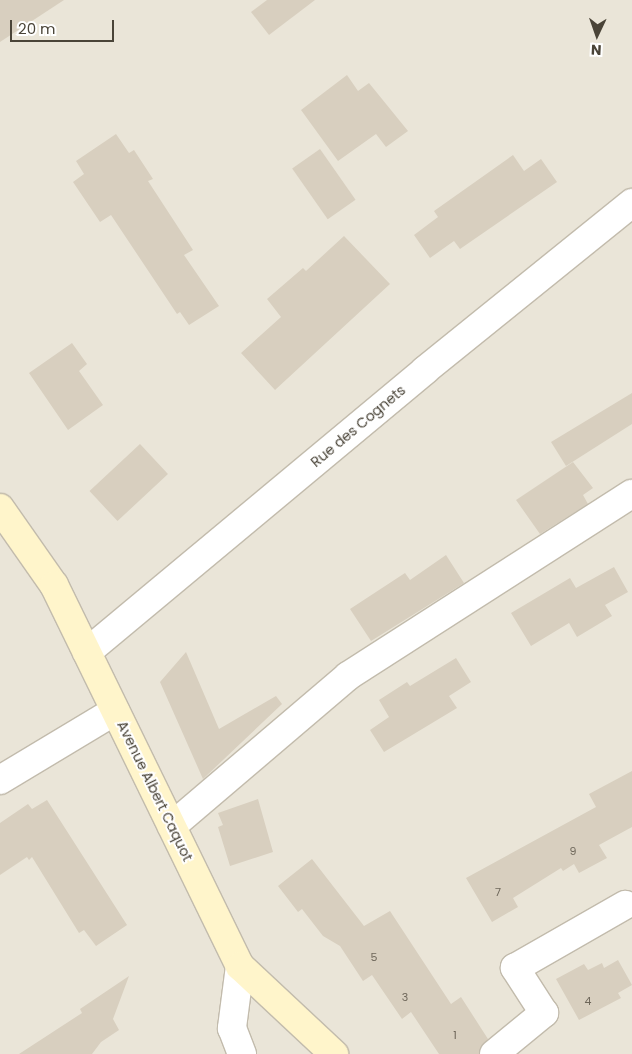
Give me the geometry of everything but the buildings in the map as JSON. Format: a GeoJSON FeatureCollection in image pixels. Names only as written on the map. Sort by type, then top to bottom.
{"type":"FeatureCollection","features":[{"type":"Feature","properties":{"kind":"main road","name":"Avenue Albert Caquot"},"geometry":{"type":"LineString","coordinates":[[0,508],[54,585],[240,966],[334,1054]]}},
{"type":"Feature","properties":{"kind":"street","name":"Rue des Cognets"},"geometry":{"type":"LineString","coordinates":[[87,652],[425,370],[632,204]]}},
{"type":"Feature","properties":{"kind":"street"},"geometry":{"type":"LineString","coordinates":[[172,826],[348,676],[632,494]]}},
{"type":"Feature","properties":{"kind":"street"},"geometry":{"type":"LineString","coordinates":[[0,780],[115,711]]}},
{"type":"Feature","properties":{"kind":"street"},"geometry":{"type":"LineString","coordinates":[[494,1054],[544,1013],[515,968],[625,905]]}},
{"type":"Feature","properties":{"kind":"street"},"geometry":{"type":"LineString","coordinates":[[240,966],[232,1028],[242,1054]]}},
{"type":"Feature","properties":{"kind":"shaded area"},"geometry":{"type":"Polygon","coordinates":[[[0,0],[632,0],[632,1054],[0,1054],[0,0]]]}}]}
